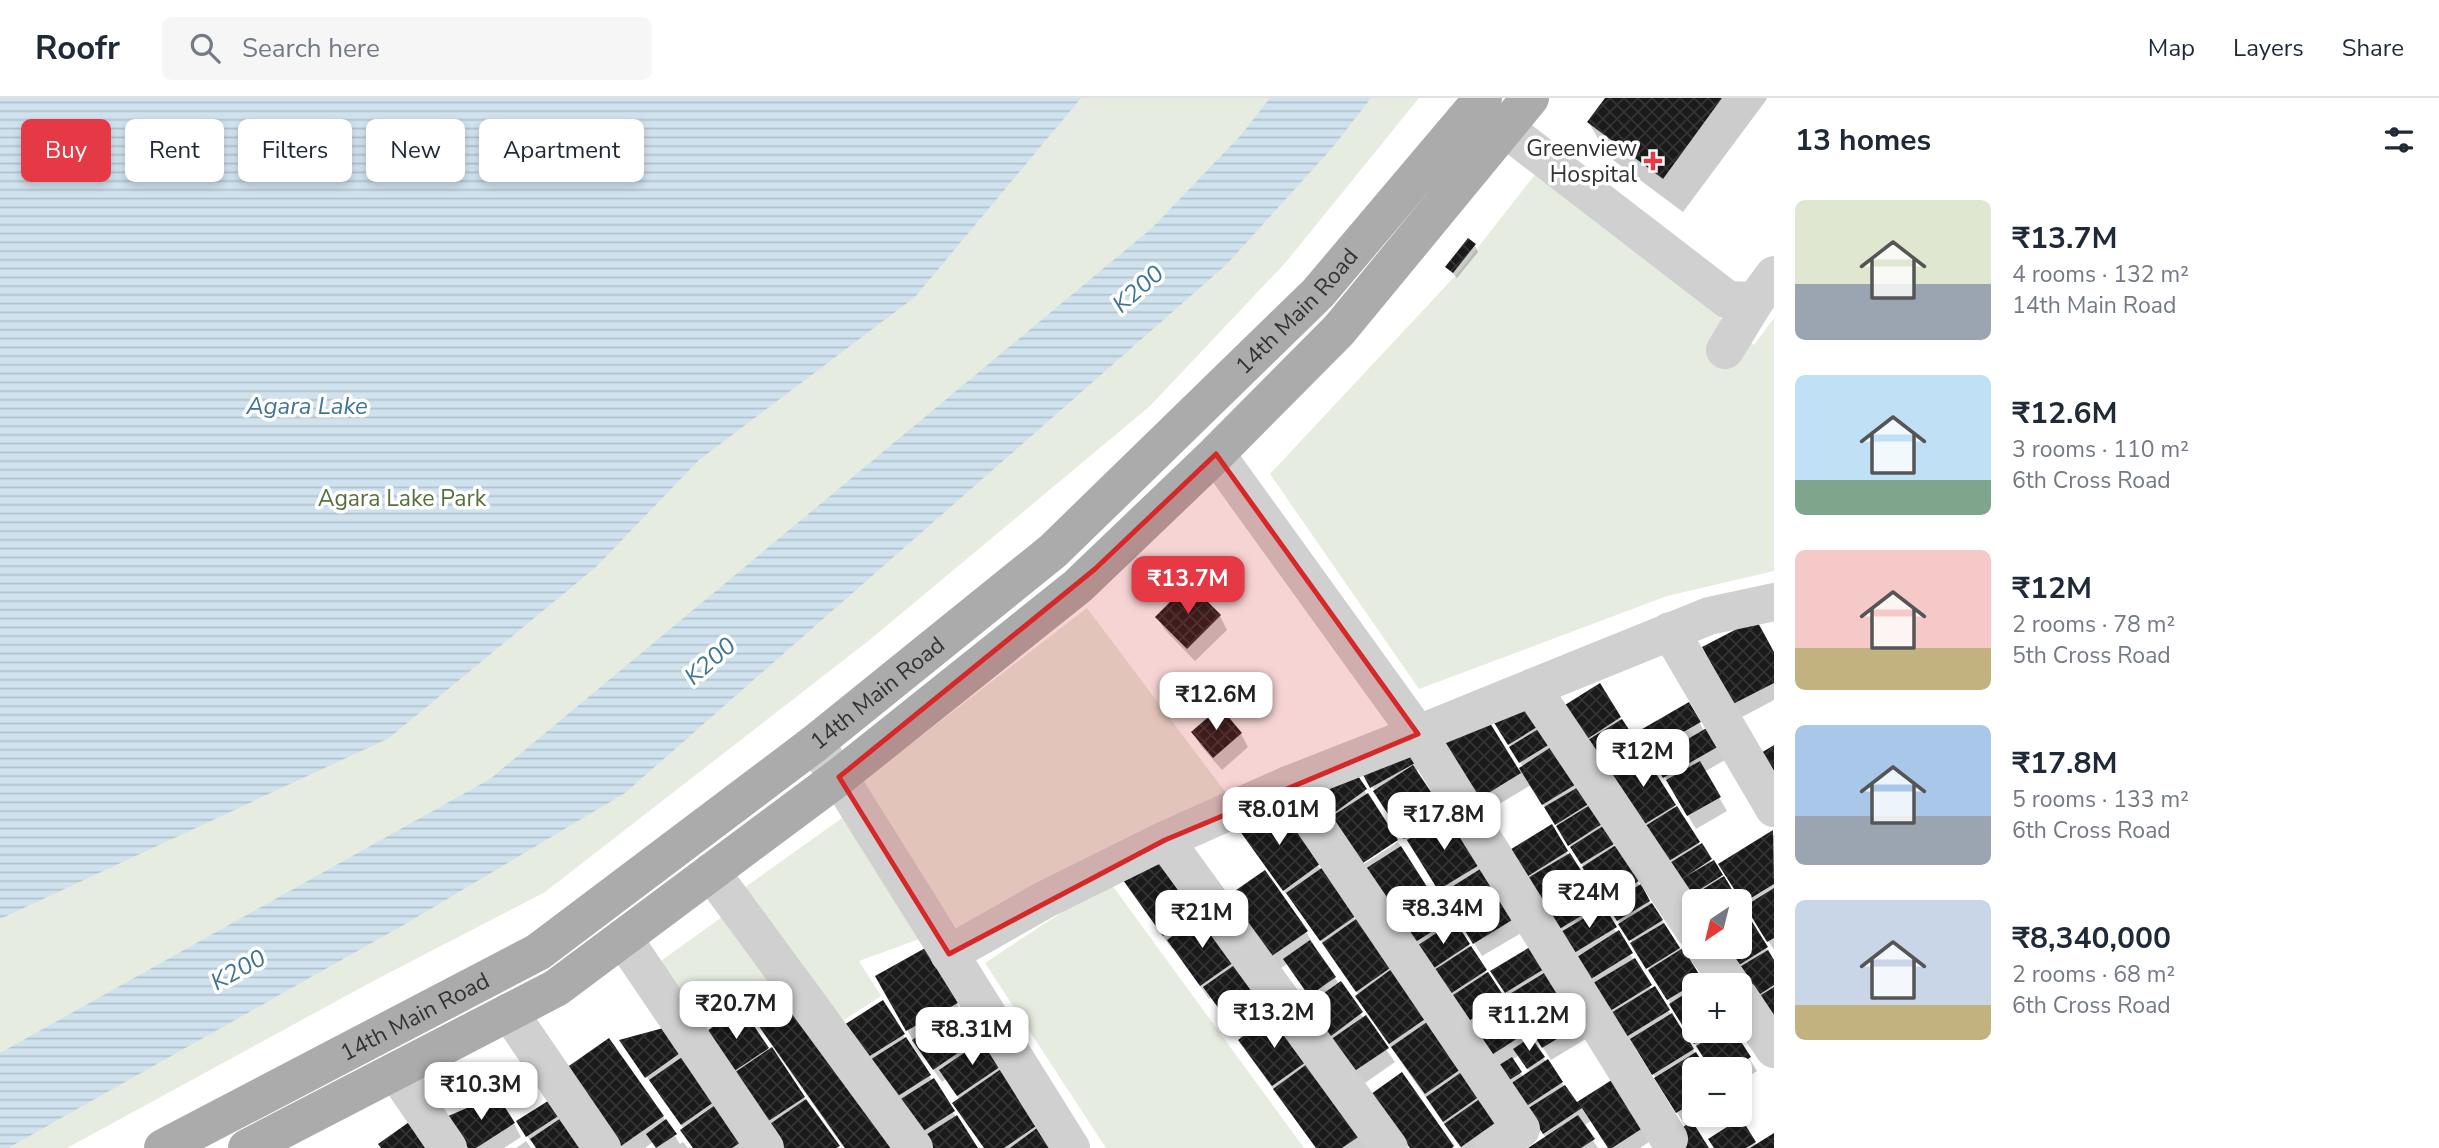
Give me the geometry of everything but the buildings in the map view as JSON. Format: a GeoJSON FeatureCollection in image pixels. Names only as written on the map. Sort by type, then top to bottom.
{"type":"FeatureCollection","features":[{"type":"Feature","properties":{"kind":"main road","name":"14th Main Road"},"geometry":{"type":"LineString","coordinates":[[163,1148],[538,952],[814,744],[1062,542],[1318,293],[1483,98]]}},
{"type":"Feature","properties":{"kind":"main road","name":"14th Main Road"},"geometry":{"type":"LineString","coordinates":[[247,1148],[556,988],[839,777],[1078,586],[1216,454],[1339,330],[1530,98]]}},
{"type":"Feature","properties":{"kind":"street"},"geometry":{"type":"LineString","coordinates":[[1506,130],[1728,300],[1764,288]]}},
{"type":"Feature","properties":{"kind":"street"},"geometry":{"type":"LineString","coordinates":[[1725,349],[1764,288]]}},
{"type":"Feature","properties":{"kind":"street"},"geometry":{"type":"LineString","coordinates":[[1216,454],[1418,734],[1669,1139]]}},
{"type":"Feature","properties":{"kind":"street"},"geometry":{"type":"LineString","coordinates":[[949,954],[1044,900],[1166,840],[1288,785],[1709,616],[1774,603]]}},
{"type":"Feature","properties":{"kind":"street"},"geometry":{"type":"LineString","coordinates":[[1670,631],[1774,807]]}},
{"type":"Feature","properties":{"kind":"street"},"geometry":{"type":"LineString","coordinates":[[1532,688],[1682,912]]}},
{"type":"Feature","properties":{"kind":"street"},"geometry":{"type":"LineString","coordinates":[[814,744],[839,777],[1071,1148]]}},
{"type":"Feature","properties":{"kind":"street"},"geometry":{"type":"LineString","coordinates":[[1288,785],[1521,1129],[1493,1148]]}},
{"type":"Feature","properties":{"kind":"street"},"geometry":{"type":"LineString","coordinates":[[1166,840],[1389,1148]]}},
{"type":"Feature","properties":{"kind":"street"},"geometry":{"type":"LineString","coordinates":[[711,872],[914,1148]]}},
{"type":"Feature","properties":{"kind":"street"},"geometry":{"type":"LineString","coordinates":[[623,938],[765,1148]]}},
{"type":"Feature","properties":{"kind":"street"},"geometry":{"type":"LineString","coordinates":[[509,1012],[602,1148]]}},
{"type":"Feature","properties":{"kind":"street"},"geometry":{"type":"LineString","coordinates":[[1752,1016],[1774,1048]]}},
{"type":"Feature","properties":{"kind":"street"},"geometry":{"type":"LineString","coordinates":[[396,1072],[448,1148]]}},
{"type":"Feature","properties":{"kind":"highlighted area"},"geometry":{"type":"Polygon","coordinates":[[[1216,454],[1418,734],[1165,840],[949,954],[839,777],[1095,569],[1216,454]]]}},
{"type":"Feature","properties":{"kind":"green space","name":"Agara Lake Park"},"geometry":{"type":"Polygon","coordinates":[[[0,98],[1419,98],[1286,262],[1150,406],[872,638],[545,892],[377,979],[67,1148],[0,1148],[0,98]]]}},
{"type":"Feature","properties":{"kind":"green space"},"geometry":{"type":"Polygon","coordinates":[[[1537,172],[1754,345],[1774,318],[1774,571],[1667,596],[1419,689],[1270,474],[1458,273],[1537,172]]]}},
{"type":"Feature","properties":{"kind":"green space"},"geometry":{"type":"Polygon","coordinates":[[[1087,608],[1232,801],[958,930],[859,784],[1087,608]]]}},
{"type":"Feature","properties":{"kind":"green space"},"geometry":{"type":"Polygon","coordinates":[[[852,811],[922,938],[859,961],[881,996],[844,1020],[741,890],[852,811]]]}},
{"type":"Feature","properties":{"kind":"green space"},"geometry":{"type":"Polygon","coordinates":[[[1109,881],[1304,1148],[1106,1148],[985,963],[1109,881]]]}},
{"type":"Feature","properties":{"kind":"green space"},"geometry":{"type":"Polygon","coordinates":[[[729,912],[782,985],[694,1014],[658,963],[729,912]]]}},
{"type":"Feature","properties":{"kind":"water","name":"Agara Lake"},"geometry":{"type":"Polygon","coordinates":[[[0,98],[1081,98],[915,297],[699,460],[596,567],[389,738],[0,919],[0,98]]]}},
{"type":"Feature","properties":{"kind":"water","name":"K200"},"geometry":{"type":"Polygon","coordinates":[[[1270,98],[1371,98],[1333,147],[1227,264],[625,793],[407,923],[8,1148],[0,1148],[0,1053],[490,779],[1152,228],[1241,135],[1270,98]]]}},
{"type":"Feature","properties":{"kind":"place","name":"Greenview Hospital"},"geometry":{"type":"Point","coordinates":[1653,161]}}]}
